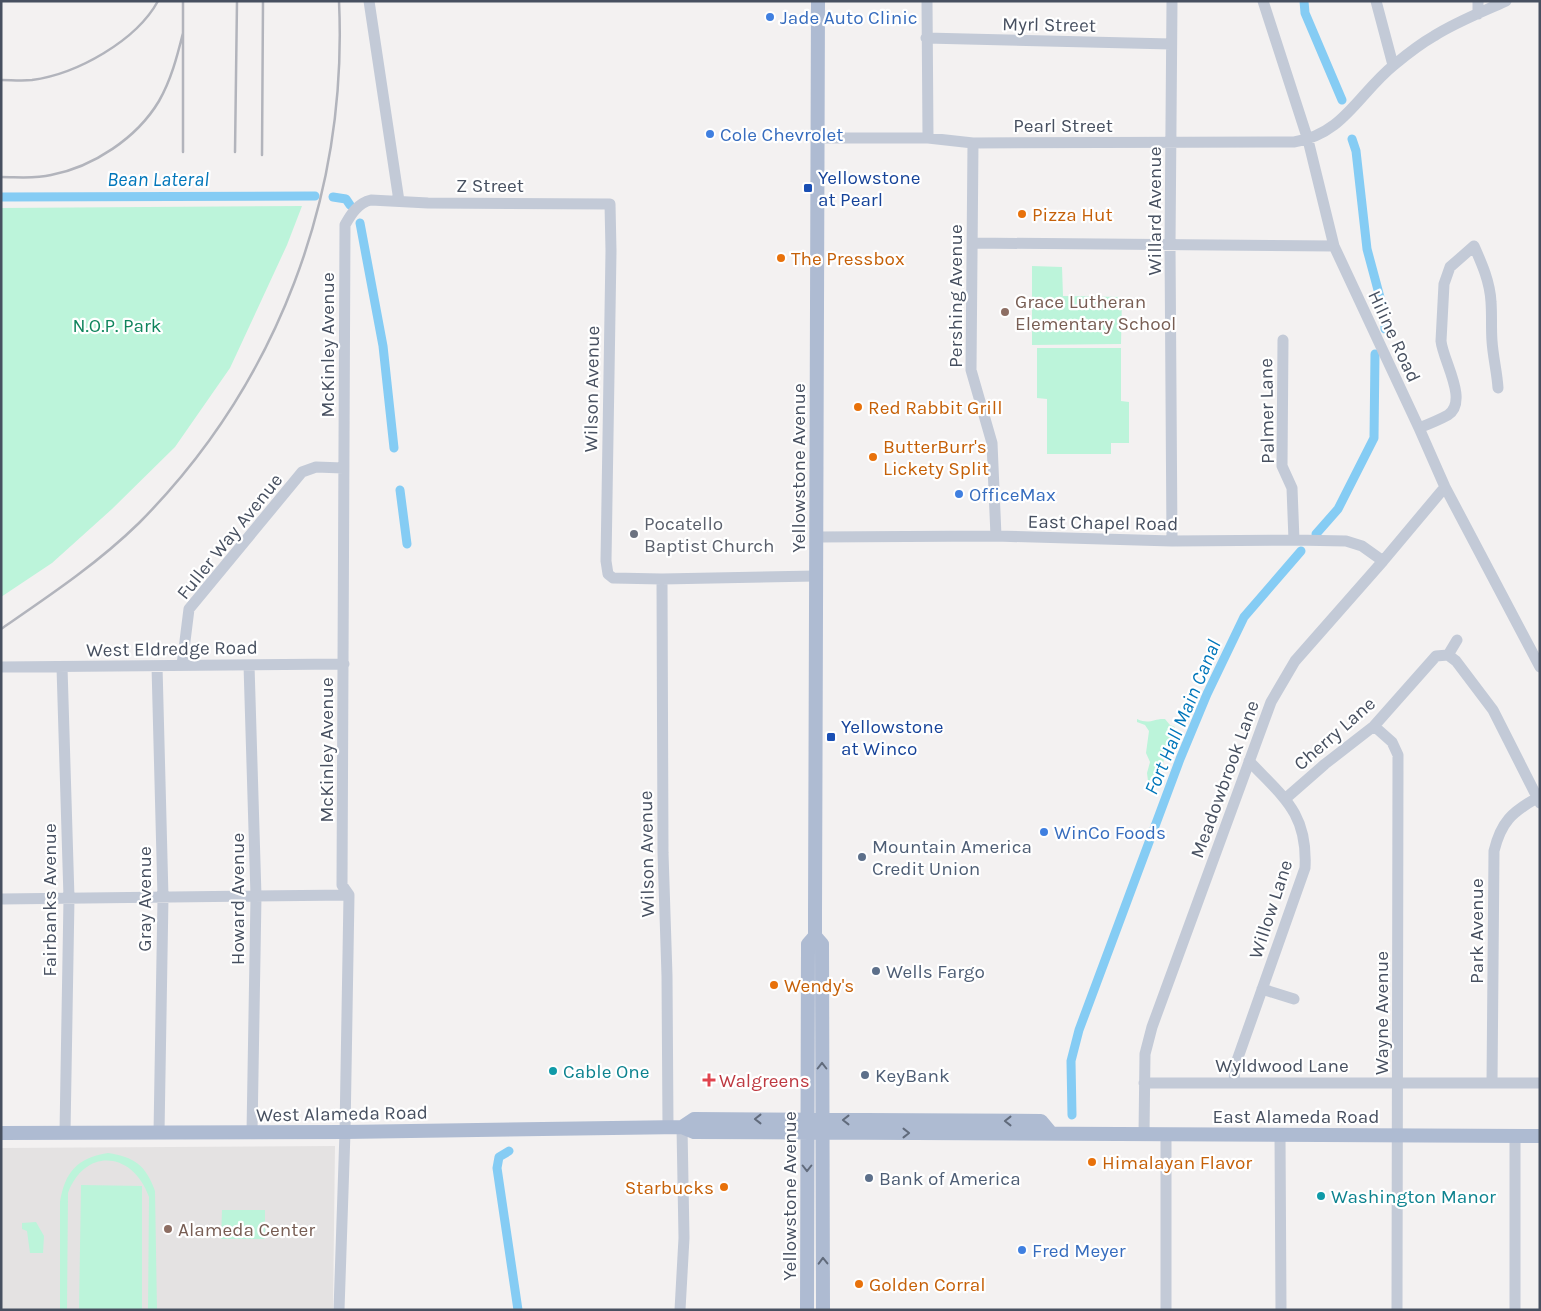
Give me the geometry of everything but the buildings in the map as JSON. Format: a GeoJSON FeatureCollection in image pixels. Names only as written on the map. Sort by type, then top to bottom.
{"type":"FeatureCollection","features":[{"type":"Feature","properties":{"kind":"main road","name":"Yellowstone Avenue"},"geometry":{"type":"LineString","coordinates":[[807,1310],[808,944],[815,936],[818,1]]}},
{"type":"Feature","properties":{"kind":"main road","name":"Yellowstone Avenue"},"geometry":{"type":"LineString","coordinates":[[815,936],[822,944],[823,1310]]}},
{"type":"Feature","properties":{"kind":"main road","name":"West Alameda Road"},"geometry":{"type":"LineString","coordinates":[[1,1133],[345,1132],[668,1127],[682,1127],[694,1132],[822,1126]]}},
{"type":"Feature","properties":{"kind":"main road","name":"East Alameda Road"},"geometry":{"type":"LineString","coordinates":[[822,1126],[1052,1133],[1540,1136]]}},
{"type":"Feature","properties":{"kind":"street"},"geometry":{"type":"LineString","coordinates":[[369,1],[399,200]]}},
{"type":"Feature","properties":{"kind":"street"},"geometry":{"type":"LineString","coordinates":[[927,1],[928,138]]}},
{"type":"Feature","properties":{"kind":"street","name":"Willard Avenue"},"geometry":{"type":"LineString","coordinates":[[1172,1],[1170,245],[1172,541]]}},
{"type":"Feature","properties":{"kind":"street","name":"Hiline Road"},"geometry":{"type":"LineString","coordinates":[[1263,1],[1308,140],[1334,246],[1445,487],[1540,667]]}},
{"type":"Feature","properties":{"kind":"street"},"geometry":{"type":"LineString","coordinates":[[1376,1],[1393,65]]}},
{"type":"Feature","properties":{"kind":"street"},"geometry":{"type":"LineString","coordinates":[[1478,1],[1478,14]]}},
{"type":"Feature","properties":{"kind":"street"},"geometry":{"type":"LineString","coordinates":[[1308,140],[1328,130],[1350,112],[1393,65],[1433,36],[1506,1]]}},
{"type":"Feature","properties":{"kind":"street","name":"Myrl Street"},"geometry":{"type":"LineString","coordinates":[[926,38],[1171,44]]}},
{"type":"Feature","properties":{"kind":"street","name":"Pearl Street"},"geometry":{"type":"LineString","coordinates":[[818,138],[928,138],[973,143],[1294,142],[1308,140]]}},
{"type":"Feature","properties":{"kind":"street","name":"Pershing Avenue"},"geometry":{"type":"LineString","coordinates":[[973,143],[971,370],[992,443],[996,536]]}},
{"type":"Feature","properties":{"kind":"street","name":"Z Street"},"geometry":{"type":"LineString","coordinates":[[372,200],[428,203],[610,204]]}},
{"type":"Feature","properties":{"kind":"street","name":"McKinley Avenue"},"geometry":{"type":"LineString","coordinates":[[339,1310],[345,1132],[349,895],[342,885],[345,225],[354,210],[367,201],[372,200]]}},
{"type":"Feature","properties":{"kind":"street","name":"Wilson Avenue"},"geometry":{"type":"LineString","coordinates":[[610,204],[611,251],[606,561],[608,574],[613,578],[662,579],[663,853],[667,976],[668,1127]]}},
{"type":"Feature","properties":{"kind":"street"},"geometry":{"type":"LineString","coordinates":[[972,243],[1334,246]]}},
{"type":"Feature","properties":{"kind":"street"},"geometry":{"type":"LineString","coordinates":[[1419,428],[1449,414],[1457,405],[1457,394],[1442,350],[1441,341],[1444,284],[1450,267],[1474,246],[1483,266],[1492,302],[1493,353],[1498,388]]}},
{"type":"Feature","properties":{"kind":"street","name":"Palmer Lane"},"geometry":{"type":"LineString","coordinates":[[1282,340],[1282,466],[1292,488],[1294,540]]}},
{"type":"Feature","properties":{"kind":"street"},"geometry":{"type":"LineString","coordinates":[[1497,372],[1510,371]]}},
{"type":"Feature","properties":{"kind":"street","name":"Fuller Way Avenue"},"geometry":{"type":"LineString","coordinates":[[182,665],[189,609],[302,472],[316,467],[343,468]]}},
{"type":"Feature","properties":{"kind":"street","name":"Meadowbrook Lane"},"geometry":{"type":"LineString","coordinates":[[1144,1134],[1145,1054],[1152,1027],[1271,702],[1295,661],[1445,487]]}},
{"type":"Feature","properties":{"kind":"street","name":"East Chapel Road"},"geometry":{"type":"LineString","coordinates":[[817,537],[996,536],[1172,541],[1294,540],[1346,542],[1362,546],[1383,561]]}},
{"type":"Feature","properties":{"kind":"street"},"geometry":{"type":"LineString","coordinates":[[662,579],[816,576]]}},
{"type":"Feature","properties":{"kind":"street"},"geometry":{"type":"LineString","coordinates":[[1456,640],[1448,655],[1456,661],[1493,710],[1538,800]]}},
{"type":"Feature","properties":{"kind":"street","name":"Cherry Lane"},"geometry":{"type":"LineString","coordinates":[[1285,799],[1374,726],[1436,656],[1448,655]]}},
{"type":"Feature","properties":{"kind":"street","name":"Howard Avenue"},"geometry":{"type":"LineString","coordinates":[[249,664],[256,896],[252,1132]]}},
{"type":"Feature","properties":{"kind":"street","name":"West Eldredge Road"},"geometry":{"type":"LineString","coordinates":[[1,666],[344,664]]}},
{"type":"Feature","properties":{"kind":"street","name":"Gray Avenue"},"geometry":{"type":"LineString","coordinates":[[157,666],[163,897],[159,1133]]}},
{"type":"Feature","properties":{"kind":"street","name":"Fairbanks Avenue"},"geometry":{"type":"LineString","coordinates":[[62,667],[69,898],[65,1133]]}},
{"type":"Feature","properties":{"kind":"street","name":"Wayne Avenue"},"geometry":{"type":"LineString","coordinates":[[1374,726],[1392,742],[1398,756],[1399,1084],[1397,1310]]}},
{"type":"Feature","properties":{"kind":"street","name":"Willow Lane"},"geometry":{"type":"LineString","coordinates":[[1234,1082],[1234,1066],[1305,868],[1306,849],[1302,826],[1293,810],[1249,761]]}},
{"type":"Feature","properties":{"kind":"street","name":"Park Avenue"},"geometry":{"type":"LineString","coordinates":[[1492,1083],[1494,851],[1498,834],[1507,819],[1520,807],[1538,800]]}},
{"type":"Feature","properties":{"kind":"street"},"geometry":{"type":"LineString","coordinates":[[1,899],[349,895]]}},
{"type":"Feature","properties":{"kind":"street"},"geometry":{"type":"LineString","coordinates":[[1262,989],[1294,999]]}},
{"type":"Feature","properties":{"kind":"street","name":"Wyldwood Lane"},"geometry":{"type":"LineString","coordinates":[[1144,1082],[1540,1083]]}},
{"type":"Feature","properties":{"kind":"street"},"geometry":{"type":"LineString","coordinates":[[680,1310],[684,1238],[682,1127]]}},
{"type":"Feature","properties":{"kind":"street"},"geometry":{"type":"LineString","coordinates":[[1166,1134],[1166,1310]]}},
{"type":"Feature","properties":{"kind":"street"},"geometry":{"type":"LineString","coordinates":[[1280,1135],[1280,1310]]}},
{"type":"Feature","properties":{"kind":"street"},"geometry":{"type":"LineString","coordinates":[[1515,1136],[1515,1310]]}},
{"type":"Feature","properties":{"kind":"shaded area","name":"Alameda Center"},"geometry":{"type":"Polygon","coordinates":[[[335,1146],[333,1310],[1,1310],[1,1148],[335,1146]]]}},
{"type":"Feature","properties":{"kind":"green space","name":"N.O.P. Park"},"geometry":{"type":"Polygon","coordinates":[[[302,206],[287,245],[230,368],[175,447],[112,509],[52,563],[1,597],[1,208],[302,206]]]}},
{"type":"Feature","properties":{"kind":"green space"},"geometry":{"type":"Polygon","coordinates":[[[1032,266],[1062,267],[1063,296],[1122,297],[1121,344],[1032,345],[1032,266]]]}},
{"type":"Feature","properties":{"kind":"green space"},"geometry":{"type":"Polygon","coordinates":[[[1037,348],[1121,348],[1121,401],[1129,402],[1129,443],[1111,443],[1111,454],[1047,454],[1047,399],[1037,398],[1037,348]]]}},
{"type":"Feature","properties":{"kind":"green space"},"geometry":{"type":"Polygon","coordinates":[[[1137,719],[1149,721],[1165,719],[1170,725],[1175,727],[1154,790],[1149,788],[1147,773],[1150,762],[1146,753],[1149,731],[1145,725],[1137,722],[1137,719]]]}},
{"type":"Feature","properties":{"kind":"green space"},"geometry":{"type":"Polygon","coordinates":[[[108,1153],[125,1157],[138,1164],[148,1175],[155,1191],[157,1310],[148,1310],[149,1197],[142,1182],[132,1170],[121,1163],[109,1160],[97,1162],[86,1168],[76,1178],[68,1193],[67,1310],[60,1310],[60,1202],[62,1191],[65,1182],[74,1168],[97,1155],[108,1153]]]}},
{"type":"Feature","properties":{"kind":"green space"},"geometry":{"type":"Polygon","coordinates":[[[81,1185],[142,1186],[142,1310],[79,1310],[81,1185]]]}},
{"type":"Feature","properties":{"kind":"green space"},"geometry":{"type":"Polygon","coordinates":[[[222,1210],[265,1210],[265,1239],[221,1239],[222,1210]]]}},
{"type":"Feature","properties":{"kind":"green space"},"geometry":{"type":"Polygon","coordinates":[[[36,1222],[44,1236],[43,1253],[30,1253],[27,1231],[22,1229],[22,1223],[36,1222]]]}},
{"type":"Feature","properties":{"kind":"waterway","name":"Fort Hall Main Canal"},"geometry":{"type":"LineString","coordinates":[[1304,1],[1305,13],[1342,100]]}},
{"type":"Feature","properties":{"kind":"waterway","name":"Fort Hall Main Canal"},"geometry":{"type":"LineString","coordinates":[[1352,139],[1356,151],[1367,249],[1385,316],[1385,329]]}},
{"type":"Feature","properties":{"kind":"waterway","name":"Bean Lateral"},"geometry":{"type":"LineString","coordinates":[[1,197],[315,196]]}},
{"type":"Feature","properties":{"kind":"waterway","name":"Bean Lateral"},"geometry":{"type":"LineString","coordinates":[[333,197],[346,199],[350,205]]}},
{"type":"Feature","properties":{"kind":"waterway","name":"Bean Lateral"},"geometry":{"type":"LineString","coordinates":[[360,223],[383,346],[394,448]]}},
{"type":"Feature","properties":{"kind":"waterway","name":"Fort Hall Main Canal"},"geometry":{"type":"LineString","coordinates":[[1316,534],[1338,509],[1374,438],[1375,354]]}},
{"type":"Feature","properties":{"kind":"waterway","name":"Bean Lateral"},"geometry":{"type":"LineString","coordinates":[[400,490],[407,544]]}},
{"type":"Feature","properties":{"kind":"waterway","name":"Fort Hall Main Canal"},"geometry":{"type":"LineString","coordinates":[[1072,1115],[1071,1061],[1079,1030],[1180,759],[1207,694],[1244,617],[1301,551]]}},
{"type":"Feature","properties":{"kind":"waterway"},"geometry":{"type":"LineString","coordinates":[[509,1151],[499,1157],[497,1168],[518,1310]]}},
{"type":"Feature","properties":{"kind":"railway"},"geometry":{"type":"LineString","coordinates":[[1,80],[32,80],[49,77],[86,63],[120,42],[148,16],[158,1]]}},
{"type":"Feature","properties":{"kind":"railway"},"geometry":{"type":"LineString","coordinates":[[183,1],[183,152]]}},
{"type":"Feature","properties":{"kind":"railway"},"geometry":{"type":"LineString","coordinates":[[235,152],[237,1]]}},
{"type":"Feature","properties":{"kind":"railway"},"geometry":{"type":"LineString","coordinates":[[262,155],[263,1]]}},
{"type":"Feature","properties":{"kind":"railway"},"geometry":{"type":"LineString","coordinates":[[1,629],[90,566],[139,523],[188,469],[230,410],[265,348],[294,283],[316,215],[331,145],[339,74],[339,1]]}},
{"type":"Feature","properties":{"kind":"railway"},"geometry":{"type":"LineString","coordinates":[[1,177],[39,177],[67,171],[98,158],[126,139],[139,127],[159,101],[170,77],[183,33]]}},
{"type":"Feature","properties":{"kind":"place","name":"Jade Auto Clinic"},"geometry":{"type":"Point","coordinates":[770,17]}},
{"type":"Feature","properties":{"kind":"place","name":"Cole Chevrolet"},"geometry":{"type":"Point","coordinates":[710,134]}},
{"type":"Feature","properties":{"kind":"place","name":"Yellowstone at Pearl"},"geometry":{"type":"Point","coordinates":[808,188]}},
{"type":"Feature","properties":{"kind":"place","name":"Pizza Hut"},"geometry":{"type":"Point","coordinates":[1022,214]}},
{"type":"Feature","properties":{"kind":"place","name":"The Pressbox"},"geometry":{"type":"Point","coordinates":[781,258]}},
{"type":"Feature","properties":{"kind":"place","name":"Grace Lutheran Elementary School"},"geometry":{"type":"Point","coordinates":[1005,312]}},
{"type":"Feature","properties":{"kind":"place","name":"Red Rabbit Grill"},"geometry":{"type":"Point","coordinates":[858,407]}},
{"type":"Feature","properties":{"kind":"place","name":"ButterBurr's Lickety Split"},"geometry":{"type":"Point","coordinates":[873,457]}},
{"type":"Feature","properties":{"kind":"place","name":"OfficeMax"},"geometry":{"type":"Point","coordinates":[959,494]}},
{"type":"Feature","properties":{"kind":"place","name":"Pocatello Baptist Church"},"geometry":{"type":"Point","coordinates":[634,534]}},
{"type":"Feature","properties":{"kind":"place","name":"Yellowstone at Winco"},"geometry":{"type":"Point","coordinates":[831,737]}},
{"type":"Feature","properties":{"kind":"place","name":"WinCo Foods"},"geometry":{"type":"Point","coordinates":[1044,832]}},
{"type":"Feature","properties":{"kind":"place","name":"Mountain America Credit Union"},"geometry":{"type":"Point","coordinates":[862,857]}},
{"type":"Feature","properties":{"kind":"place","name":"Wells Fargo"},"geometry":{"type":"Point","coordinates":[876,971]}},
{"type":"Feature","properties":{"kind":"place","name":"Wendy's"},"geometry":{"type":"Point","coordinates":[774,985]}},
{"type":"Feature","properties":{"kind":"place","name":"Cable One"},"geometry":{"type":"Point","coordinates":[553,1071]}},
{"type":"Feature","properties":{"kind":"place","name":"KeyBank"},"geometry":{"type":"Point","coordinates":[865,1075]}},
{"type":"Feature","properties":{"kind":"place","name":"Walgreens"},"geometry":{"type":"Point","coordinates":[709,1080]}},
{"type":"Feature","properties":{"kind":"place","name":"Himalayan Flavor"},"geometry":{"type":"Point","coordinates":[1092,1162]}},
{"type":"Feature","properties":{"kind":"place","name":"Bank of America"},"geometry":{"type":"Point","coordinates":[869,1178]}},
{"type":"Feature","properties":{"kind":"place","name":"Starbucks"},"geometry":{"type":"Point","coordinates":[724,1187]}},
{"type":"Feature","properties":{"kind":"place","name":"Washington Manor"},"geometry":{"type":"Point","coordinates":[1321,1196]}},
{"type":"Feature","properties":{"kind":"place","name":"Alameda Center"},"geometry":{"type":"Point","coordinates":[168,1229]}},
{"type":"Feature","properties":{"kind":"place","name":"Fred Meyer"},"geometry":{"type":"Point","coordinates":[1022,1250]}},
{"type":"Feature","properties":{"kind":"place","name":"Golden Corral"},"geometry":{"type":"Point","coordinates":[859,1284]}}]}
